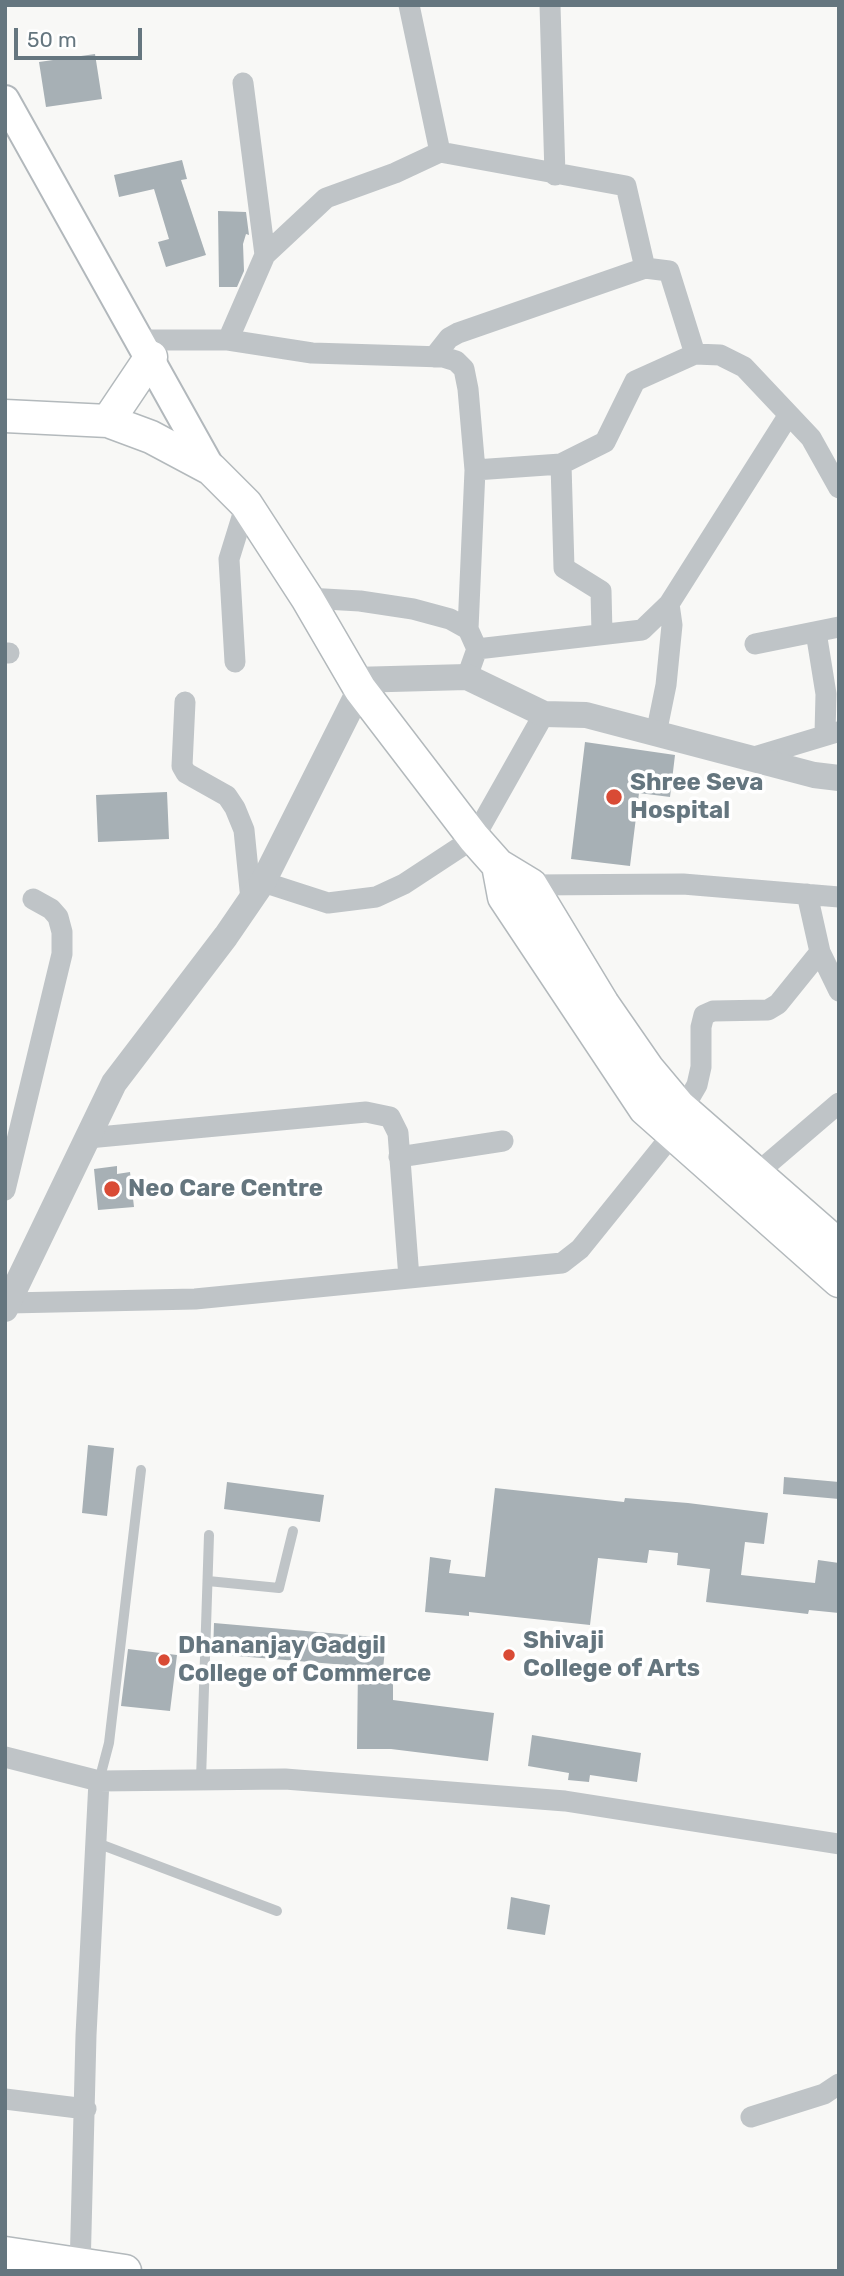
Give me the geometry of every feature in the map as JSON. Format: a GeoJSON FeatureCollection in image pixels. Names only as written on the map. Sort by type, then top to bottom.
{"type":"FeatureCollection","features":[{"type":"Feature","properties":{"kind":"main road"},"geometry":{"type":"LineString","coordinates":[[5,100],[211,469],[246,504],[307,598],[357,685],[517,891],[623,1079],[645,1109],[676,1121],[756,1174],[839,1246]]}},
{"type":"Feature","properties":{"kind":"main road"},"geometry":{"type":"LineString","coordinates":[[108,421],[145,348]]}},
{"type":"Feature","properties":{"kind":"main road"},"geometry":{"type":"LineString","coordinates":[[5,416],[108,421],[151,437],[211,469]]}},
{"type":"Feature","properties":{"kind":"main road"},"geometry":{"type":"LineString","coordinates":[[676,1121],[839,1281]]}},
{"type":"Feature","properties":{"kind":"main road"},"geometry":{"type":"LineString","coordinates":[[5,2253],[80,2267],[125,2271]]}},
{"type":"Feature","properties":{"kind":"street"},"geometry":{"type":"LineString","coordinates":[[408,5],[440,152]]}},
{"type":"Feature","properties":{"kind":"street"},"geometry":{"type":"LineString","coordinates":[[550,5],[555,175]]}},
{"type":"Feature","properties":{"kind":"street"},"geometry":{"type":"LineString","coordinates":[[243,83],[265,255]]}},
{"type":"Feature","properties":{"kind":"street"},"geometry":{"type":"LineString","coordinates":[[228,340],[265,255],[326,198],[395,173],[440,152],[626,186],[645,268]]}},
{"type":"Feature","properties":{"kind":"street"},"geometry":{"type":"LineString","coordinates":[[434,357],[449,338],[458,333],[645,268],[669,271],[695,354]]}},
{"type":"Feature","properties":{"kind":"street"},"geometry":{"type":"LineString","coordinates":[[145,348],[228,340],[312,353],[434,357],[456,361],[464,369],[475,470],[468,629],[477,649],[467,677]]}},
{"type":"Feature","properties":{"kind":"street"},"geometry":{"type":"LineString","coordinates":[[475,470],[561,464],[605,442],[635,381],[695,354],[720,355],[744,368],[811,438],[839,488]]}},
{"type":"Feature","properties":{"kind":"street"},"geometry":{"type":"LineString","coordinates":[[477,649],[642,630],[669,604],[788,416]]}},
{"type":"Feature","properties":{"kind":"street"},"geometry":{"type":"LineString","coordinates":[[561,464],[564,568],[601,591],[602,634]]}},
{"type":"Feature","properties":{"kind":"street"},"geometry":{"type":"LineString","coordinates":[[235,662],[229,559],[246,504]]}},
{"type":"Feature","properties":{"kind":"street"},"geometry":{"type":"LineString","coordinates":[[307,598],[360,600],[413,608],[468,629]]}},
{"type":"Feature","properties":{"kind":"street"},"geometry":{"type":"LineString","coordinates":[[656,734],[666,685],[671,625],[669,604]]}},
{"type":"Feature","properties":{"kind":"street"},"geometry":{"type":"LineString","coordinates":[[755,644],[839,627]]}},
{"type":"Feature","properties":{"kind":"street"},"geometry":{"type":"LineString","coordinates":[[754,757],[832,733],[816,632]]}},
{"type":"Feature","properties":{"kind":"street"},"geometry":{"type":"LineString","coordinates":[[820,952],[778,1003],[768,1010],[713,1011],[704,1015],[697,1085],[676,1121],[580,1249],[562,1263],[195,1299],[7,1306],[114,1083],[257,891],[357,685],[467,677],[544,714],[586,715],[754,757],[814,775],[839,778]]}},
{"type":"Feature","properties":{"kind":"street"},"geometry":{"type":"LineString","coordinates":[[185,702],[182,766],[186,773],[227,796],[235,808],[244,831],[257,891]]}},
{"type":"Feature","properties":{"kind":"street"},"geometry":{"type":"LineString","coordinates":[[257,891],[328,903],[376,897],[404,884],[474,838],[544,714]]}},
{"type":"Feature","properties":{"kind":"street"},"geometry":{"type":"LineString","coordinates":[[517,891],[683,884],[839,897]]}},
{"type":"Feature","properties":{"kind":"street"},"geometry":{"type":"LineString","coordinates":[[807,894],[820,952],[839,991]]}},
{"type":"Feature","properties":{"kind":"street"},"geometry":{"type":"LineString","coordinates":[[5,1191],[11,1145],[62,954],[62,932],[58,917],[51,909],[33,899]]}},
{"type":"Feature","properties":{"kind":"street"},"geometry":{"type":"LineString","coordinates":[[756,1174],[839,1102]]}},
{"type":"Feature","properties":{"kind":"street"},"geometry":{"type":"LineString","coordinates":[[88,1138],[366,1112],[390,1117],[395,1124],[399,1157],[409,1278]]}},
{"type":"Feature","properties":{"kind":"street"},"geometry":{"type":"LineString","coordinates":[[399,1157],[503,1141]]}},
{"type":"Feature","properties":{"kind":"street"},"geometry":{"type":"LineString","coordinates":[[5,1757],[99,1781],[285,1779],[565,1801],[839,1844]]}},
{"type":"Feature","properties":{"kind":"street"},"geometry":{"type":"LineString","coordinates":[[80,2267],[86,2035],[99,1781]]}},
{"type":"Feature","properties":{"kind":"street"},"geometry":{"type":"LineString","coordinates":[[751,2117],[824,2094],[839,2084]]}},
{"type":"Feature","properties":{"kind":"street"},"geometry":{"type":"LineString","coordinates":[[5,2099],[86,2109]]}},
{"type":"Feature","properties":{"kind":"lane"},"geometry":{"type":"LineString","coordinates":[[99,1781],[109,1743],[141,1470]]}},
{"type":"Feature","properties":{"kind":"lane"},"geometry":{"type":"LineString","coordinates":[[208,1581],[279,1588],[293,1531]]}},
{"type":"Feature","properties":{"kind":"lane"},"geometry":{"type":"LineString","coordinates":[[201,1779],[209,1535]]}},
{"type":"Feature","properties":{"kind":"lane"},"geometry":{"type":"LineString","coordinates":[[97,1843],[276,1911]]}},
{"type":"Feature","properties":{"kind":"building"},"geometry":{"type":"Polygon","coordinates":[[[95,54],[102,99],[46,107],[39,62],[95,54]]]}},
{"type":"Feature","properties":{"kind":"building"},"geometry":{"type":"Polygon","coordinates":[[[182,160],[187,179],[181,180],[206,255],[166,267],[158,242],[169,239],[154,189],[119,197],[114,175],[182,160]]]}},
{"type":"Feature","properties":{"kind":"building"},"geometry":{"type":"Polygon","coordinates":[[[218,211],[246,212],[249,235],[246,234],[243,244],[244,271],[237,287],[219,287],[218,211]]]}},
{"type":"Feature","properties":{"kind":"building"},"geometry":{"type":"Polygon","coordinates":[[[585,742],[675,755],[670,797],[639,793],[630,866],[571,859],[585,742]]]}},
{"type":"Feature","properties":{"kind":"building"},"geometry":{"type":"Polygon","coordinates":[[[167,792],[169,839],[98,842],[96,795],[167,792]]]}},
{"type":"Feature","properties":{"kind":"building"},"geometry":{"type":"Polygon","coordinates":[[[117,1166],[117,1174],[130,1172],[134,1207],[98,1210],[94,1169],[117,1166]]]}},
{"type":"Feature","properties":{"kind":"building"},"geometry":{"type":"Polygon","coordinates":[[[88,1445],[114,1448],[107,1516],[82,1513],[88,1445]]]}},
{"type":"Feature","properties":{"kind":"building"},"geometry":{"type":"Polygon","coordinates":[[[784,1477],[839,1482],[839,1499],[783,1494],[784,1477]]]}},
{"type":"Feature","properties":{"kind":"building"},"geometry":{"type":"Polygon","coordinates":[[[227,1482],[324,1495],[320,1522],[224,1509],[227,1482]]]}},
{"type":"Feature","properties":{"kind":"building"},"geometry":{"type":"Polygon","coordinates":[[[495,1488],[624,1502],[625,1498],[688,1503],[768,1513],[764,1544],[745,1542],[741,1575],[815,1583],[818,1560],[839,1563],[839,1613],[809,1610],[808,1614],[706,1602],[710,1569],[677,1565],[678,1553],[649,1550],[647,1563],[598,1558],[590,1625],[469,1612],[469,1616],[425,1612],[430,1557],[451,1560],[449,1573],[485,1577],[495,1488]]]}},
{"type":"Feature","properties":{"kind":"building"},"geometry":{"type":"Polygon","coordinates":[[[214,1623],[386,1638],[382,1680],[393,1681],[393,1700],[494,1713],[488,1761],[391,1749],[357,1749],[358,1666],[213,1654],[214,1623]]]}},
{"type":"Feature","properties":{"kind":"building"},"geometry":{"type":"Polygon","coordinates":[[[128,1649],[177,1655],[170,1711],[121,1706],[128,1649]]]}},
{"type":"Feature","properties":{"kind":"building"},"geometry":{"type":"Polygon","coordinates":[[[532,1735],[641,1753],[637,1782],[590,1775],[589,1782],[568,1780],[569,1773],[528,1766],[532,1735]]]}},
{"type":"Feature","properties":{"kind":"building"},"geometry":{"type":"Polygon","coordinates":[[[511,1897],[550,1905],[545,1935],[507,1929],[511,1897]]]}},
{"type":"Feature","properties":{"kind":"place","name":"Shree Seva Hospital"},"geometry":{"type":"Point","coordinates":[614,797]}},
{"type":"Feature","properties":{"kind":"place","name":"Neo Care Centre"},"geometry":{"type":"Point","coordinates":[112,1189]}},
{"type":"Feature","properties":{"kind":"place","name":"Shivaji College of Arts"},"geometry":{"type":"Point","coordinates":[509,1655]}},
{"type":"Feature","properties":{"kind":"place","name":"Dhananjay Gadgil College of Commerce"},"geometry":{"type":"Point","coordinates":[164,1660]}}]}
